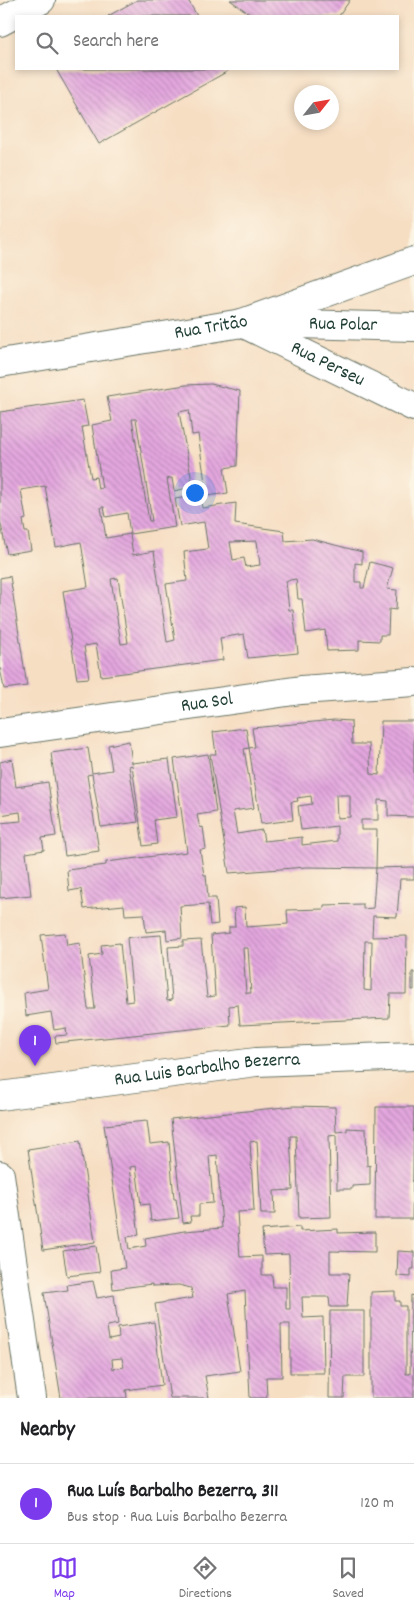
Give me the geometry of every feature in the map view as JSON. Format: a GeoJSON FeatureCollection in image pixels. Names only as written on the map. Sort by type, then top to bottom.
{"type":"FeatureCollection","features":[{"type":"Feature","properties":{"kind":"street"},"geometry":{"type":"LineString","coordinates":[[0,22],[41,0]]}},
{"type":"Feature","properties":{"kind":"street","name":"Rua Tritão"},"geometry":{"type":"LineString","coordinates":[[0,363],[242,322],[414,261]]}},
{"type":"Feature","properties":{"kind":"street","name":"Rua Polar"},"geometry":{"type":"LineString","coordinates":[[242,322],[414,327]]}},
{"type":"Feature","properties":{"kind":"street","name":"Rua Perseu"},"geometry":{"type":"LineString","coordinates":[[242,322],[414,407]]}},
{"type":"Feature","properties":{"kind":"street","name":"Rua Sol"},"geometry":{"type":"LineString","coordinates":[[0,733],[301,690],[414,682]]}},
{"type":"Feature","properties":{"kind":"street","name":"Rua Luis Barbalho Bezerra"},"geometry":{"type":"LineString","coordinates":[[0,1096],[256,1062],[414,1056]]}},
{"type":"Feature","properties":{"kind":"street"},"geometry":{"type":"LineString","coordinates":[[0,1175],[32,1398]]}},
{"type":"Feature","properties":{"kind":"building"},"geometry":{"type":"Polygon","coordinates":[[[137,0],[188,0],[196,15],[110,15],[137,0]]]}},
{"type":"Feature","properties":{"kind":"building"},"geometry":{"type":"Polygon","coordinates":[[[230,0],[350,0],[340,15],[252,15],[230,0]]]}},
{"type":"Feature","properties":{"kind":"building"},"geometry":{"type":"Polygon","coordinates":[[[57,70],[228,70],[228,71],[99,144],[57,70]]]}},
{"type":"Feature","properties":{"kind":"building"},"geometry":{"type":"Polygon","coordinates":[[[211,384],[240,391],[237,466],[224,468],[228,493],[207,496],[198,434],[192,435],[189,410],[179,412],[193,487],[174,491],[172,478],[167,479],[175,527],[130,534],[133,555],[154,551],[167,642],[175,640],[166,584],[187,581],[184,552],[208,549],[204,522],[180,526],[175,499],[200,495],[202,508],[236,503],[235,524],[284,531],[285,541],[312,539],[362,552],[362,564],[355,563],[355,582],[361,582],[361,588],[364,588],[370,562],[393,568],[387,589],[397,590],[396,610],[389,609],[388,635],[380,635],[380,641],[359,640],[359,650],[327,651],[325,630],[306,633],[302,599],[298,599],[296,579],[286,582],[289,610],[293,610],[298,653],[248,658],[244,634],[220,638],[223,660],[101,676],[96,644],[84,646],[89,678],[77,679],[63,591],[88,587],[81,542],[56,547],[45,486],[21,490],[26,519],[23,520],[25,532],[28,532],[31,550],[7,554],[0,520],[0,412],[83,400],[88,426],[82,427],[91,478],[96,477],[98,489],[102,488],[92,425],[112,421],[107,397],[186,385],[211,384]],[[132,419],[149,521],[152,521],[136,419],[132,419]],[[101,507],[106,538],[130,534],[127,513],[106,517],[104,507],[101,507]],[[257,541],[230,542],[233,560],[244,558],[246,567],[260,565],[257,541]],[[118,578],[111,579],[121,644],[128,643],[118,578]]]}},
{"type":"Feature","properties":{"kind":"building"},"geometry":{"type":"Polygon","coordinates":[[[10,576],[27,686],[4,689],[0,667],[0,578],[10,576]]]}},
{"type":"Feature","properties":{"kind":"building"},"geometry":{"type":"Polygon","coordinates":[[[334,720],[351,721],[352,744],[369,744],[371,774],[379,775],[381,721],[414,721],[414,817],[388,816],[388,801],[378,800],[378,820],[361,820],[361,830],[377,830],[376,868],[306,867],[229,873],[210,754],[216,754],[213,732],[246,728],[249,748],[255,747],[252,728],[334,720]],[[249,748],[244,749],[254,808],[233,811],[237,834],[262,830],[264,841],[302,837],[302,845],[337,841],[337,826],[301,830],[298,806],[312,804],[311,796],[297,798],[298,801],[291,802],[293,820],[261,824],[249,748]],[[336,795],[337,818],[350,817],[350,795],[336,795]]]}},
{"type":"Feature","properties":{"kind":"building"},"geometry":{"type":"Polygon","coordinates":[[[129,741],[132,763],[169,759],[177,817],[154,820],[157,844],[143,846],[132,765],[129,766],[138,822],[101,827],[92,774],[87,775],[99,851],[65,856],[51,753],[88,748],[92,773],[112,770],[108,745],[129,741]]]}},
{"type":"Feature","properties":{"kind":"building"},"geometry":{"type":"Polygon","coordinates":[[[208,754],[216,812],[197,815],[200,828],[203,827],[206,849],[200,850],[204,875],[206,875],[208,898],[216,898],[218,924],[210,925],[208,904],[180,906],[182,938],[167,940],[166,930],[146,932],[144,914],[125,915],[124,905],[84,909],[81,889],[69,891],[67,870],[106,865],[106,862],[187,852],[174,759],[208,754]]]}},
{"type":"Feature","properties":{"kind":"building"},"geometry":{"type":"Polygon","coordinates":[[[12,759],[16,787],[48,782],[56,836],[42,838],[44,850],[26,853],[31,895],[0,898],[0,823],[21,821],[20,812],[0,815],[0,762],[12,759]]]}},
{"type":"Feature","properties":{"kind":"building"},"geometry":{"type":"Polygon","coordinates":[[[414,867],[414,879],[400,879],[397,917],[373,916],[372,937],[407,936],[406,994],[390,994],[389,1018],[240,1025],[238,1005],[229,1006],[230,1025],[56,1043],[55,1036],[67,1035],[66,1028],[54,1030],[51,1012],[26,1016],[24,993],[48,989],[41,935],[65,933],[67,945],[80,943],[88,1009],[95,1009],[89,956],[102,954],[101,945],[120,943],[126,1002],[133,1001],[127,938],[132,937],[161,935],[167,1001],[172,1000],[168,947],[183,946],[183,941],[201,940],[207,997],[215,996],[211,935],[229,933],[229,927],[235,927],[234,908],[245,907],[246,927],[288,924],[287,910],[324,909],[324,905],[363,904],[363,909],[373,908],[376,868],[414,867]],[[365,941],[364,990],[371,991],[372,941],[365,941]],[[243,948],[246,993],[251,993],[248,948],[243,948]]]}},
{"type":"Feature","properties":{"kind":"building"},"geometry":{"type":"Polygon","coordinates":[[[412,972],[414,972],[414,990],[412,990],[412,972]]]}},
{"type":"Feature","properties":{"kind":"building"},"geometry":{"type":"Polygon","coordinates":[[[294,1106],[335,1107],[336,1132],[347,1131],[347,1128],[366,1129],[367,1166],[370,1165],[370,1185],[352,1186],[352,1189],[337,1189],[336,1135],[329,1136],[331,1217],[299,1218],[296,1136],[290,1136],[293,1190],[274,1191],[275,1214],[261,1214],[257,1141],[250,1142],[254,1211],[237,1212],[240,1257],[262,1256],[262,1275],[272,1275],[273,1287],[286,1287],[286,1309],[290,1309],[289,1254],[264,1255],[262,1230],[300,1227],[300,1231],[338,1229],[338,1233],[375,1232],[375,1252],[330,1251],[330,1273],[349,1273],[347,1307],[330,1307],[329,1297],[302,1297],[303,1318],[323,1317],[324,1373],[290,1373],[290,1324],[281,1324],[282,1377],[266,1377],[267,1398],[250,1398],[245,1291],[228,1294],[240,1371],[205,1376],[209,1398],[170,1398],[155,1304],[193,1298],[191,1288],[179,1285],[152,1286],[152,1284],[113,1289],[111,1270],[125,1268],[104,1125],[147,1121],[150,1144],[169,1142],[174,1199],[176,1199],[179,1218],[151,1221],[149,1204],[141,1205],[136,1166],[130,1167],[139,1235],[127,1237],[129,1249],[146,1246],[145,1238],[184,1231],[222,1228],[217,1155],[209,1156],[213,1203],[199,1204],[199,1216],[190,1216],[191,1222],[183,1223],[171,1119],[294,1106]]]}},
{"type":"Feature","properties":{"kind":"building"},"geometry":{"type":"Polygon","coordinates":[[[376,1107],[414,1107],[412,1219],[375,1219],[376,1107]]]}},
{"type":"Feature","properties":{"kind":"building"},"geometry":{"type":"Polygon","coordinates":[[[80,1141],[95,1242],[43,1250],[28,1149],[80,1141]]]}},
{"type":"Feature","properties":{"kind":"building"},"geometry":{"type":"Polygon","coordinates":[[[96,1246],[100,1272],[67,1276],[63,1251],[96,1246]]]}},
{"type":"Feature","properties":{"kind":"building"},"geometry":{"type":"Polygon","coordinates":[[[398,1251],[414,1252],[414,1269],[411,1269],[411,1277],[397,1276],[398,1251]]]}},
{"type":"Feature","properties":{"kind":"building"},"geometry":{"type":"Polygon","coordinates":[[[93,1281],[97,1298],[114,1295],[118,1324],[107,1326],[109,1340],[119,1338],[118,1327],[154,1322],[162,1385],[126,1390],[127,1398],[61,1398],[44,1293],[68,1290],[67,1285],[93,1281]],[[122,1358],[112,1359],[113,1369],[124,1367],[122,1358]]]}},
{"type":"Feature","properties":{"kind":"building"},"geometry":{"type":"Polygon","coordinates":[[[395,1291],[395,1301],[400,1301],[400,1306],[406,1306],[406,1374],[410,1374],[411,1295],[414,1296],[414,1398],[371,1398],[371,1292],[395,1291]]]}},
{"type":"Feature","properties":{"kind":"building"},"geometry":{"type":"Polygon","coordinates":[[[330,1311],[364,1311],[364,1377],[345,1377],[344,1398],[329,1398],[330,1311]]]}},
{"type":"Feature","properties":{"kind":"place","name":"Rua Luís Barbalho Bezerra, 311"},"geometry":{"type":"Point","coordinates":[35,1066]}}]}
